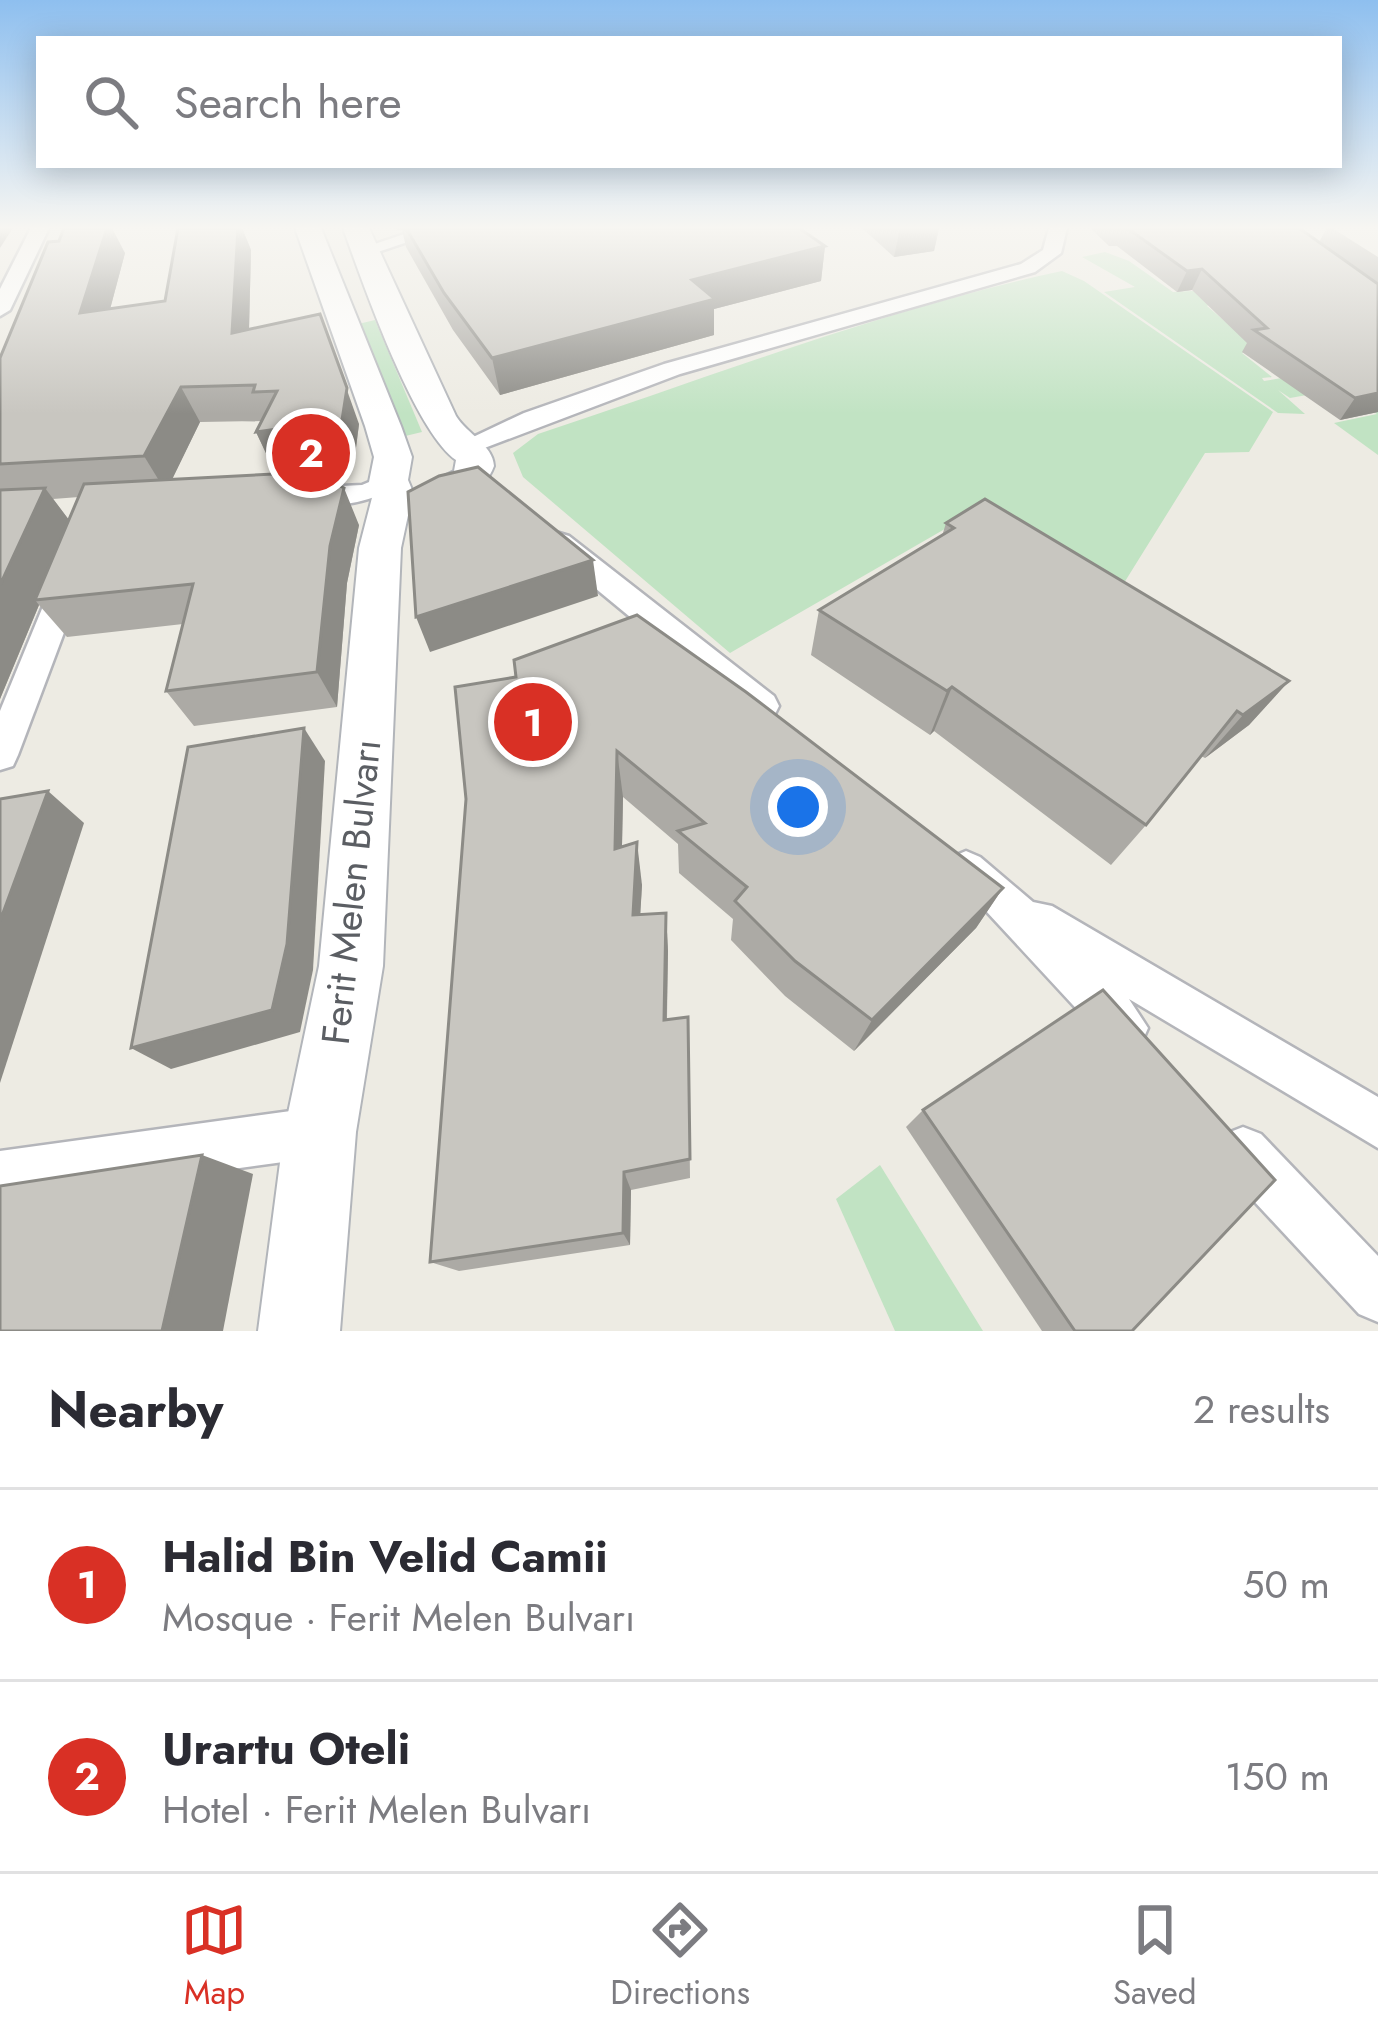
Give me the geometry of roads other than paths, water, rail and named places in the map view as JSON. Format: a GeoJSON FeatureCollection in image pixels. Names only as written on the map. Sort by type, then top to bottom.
{"type":"FeatureCollection","features":[{"type":"Feature","properties":{"kind":"main road","name":"Ferit Melen Bulvarı"},"geometry":{"type":"LineString","coordinates":[[299,1331],[320,1132],[351,966],[380,548],[390,488],[328,290]]}},
{"type":"Feature","properties":{"kind":"main road"},"geometry":{"type":"LineString","coordinates":[[383,290],[438,416],[483,475]]}},
{"type":"Feature","properties":{"kind":"main road"},"geometry":{"type":"LineString","coordinates":[[390,488],[429,443],[483,475]]}},
{"type":"Feature","properties":{"kind":"main road"},"geometry":{"type":"LineString","coordinates":[[390,488],[441,494],[483,475]]}},
{"type":"Feature","properties":{"kind":"street"},"geometry":{"type":"LineString","coordinates":[[798,735],[483,475],[518,423],[802,329],[946,290]]}},
{"type":"Feature","properties":{"kind":"street"},"geometry":{"type":"LineString","coordinates":[[280,498],[390,488]]}},
{"type":"Feature","properties":{"kind":"street"},"geometry":{"type":"LineString","coordinates":[[0,755],[80,550]]}},
{"type":"Feature","properties":{"kind":"street"},"geometry":{"type":"LineString","coordinates":[[945,853],[1000,897],[1147,1051]]}},
{"type":"Feature","properties":{"kind":"street"},"geometry":{"type":"LineString","coordinates":[[1000,897],[1378,1124]]}},
{"type":"Feature","properties":{"kind":"street"},"geometry":{"type":"LineString","coordinates":[[1213,1120],[1378,1294]]}},
{"type":"Feature","properties":{"kind":"street"},"geometry":{"type":"LineString","coordinates":[[0,1176],[320,1132]]}},
{"type":"Feature","properties":{"kind":"place","name":"Urartu Oteli"},"geometry":{"type":"Point","coordinates":[311,453]}},
{"type":"Feature","properties":{"kind":"place","name":"Halid Bin Velid Camii"},"geometry":{"type":"Point","coordinates":[533,722]}}]}
